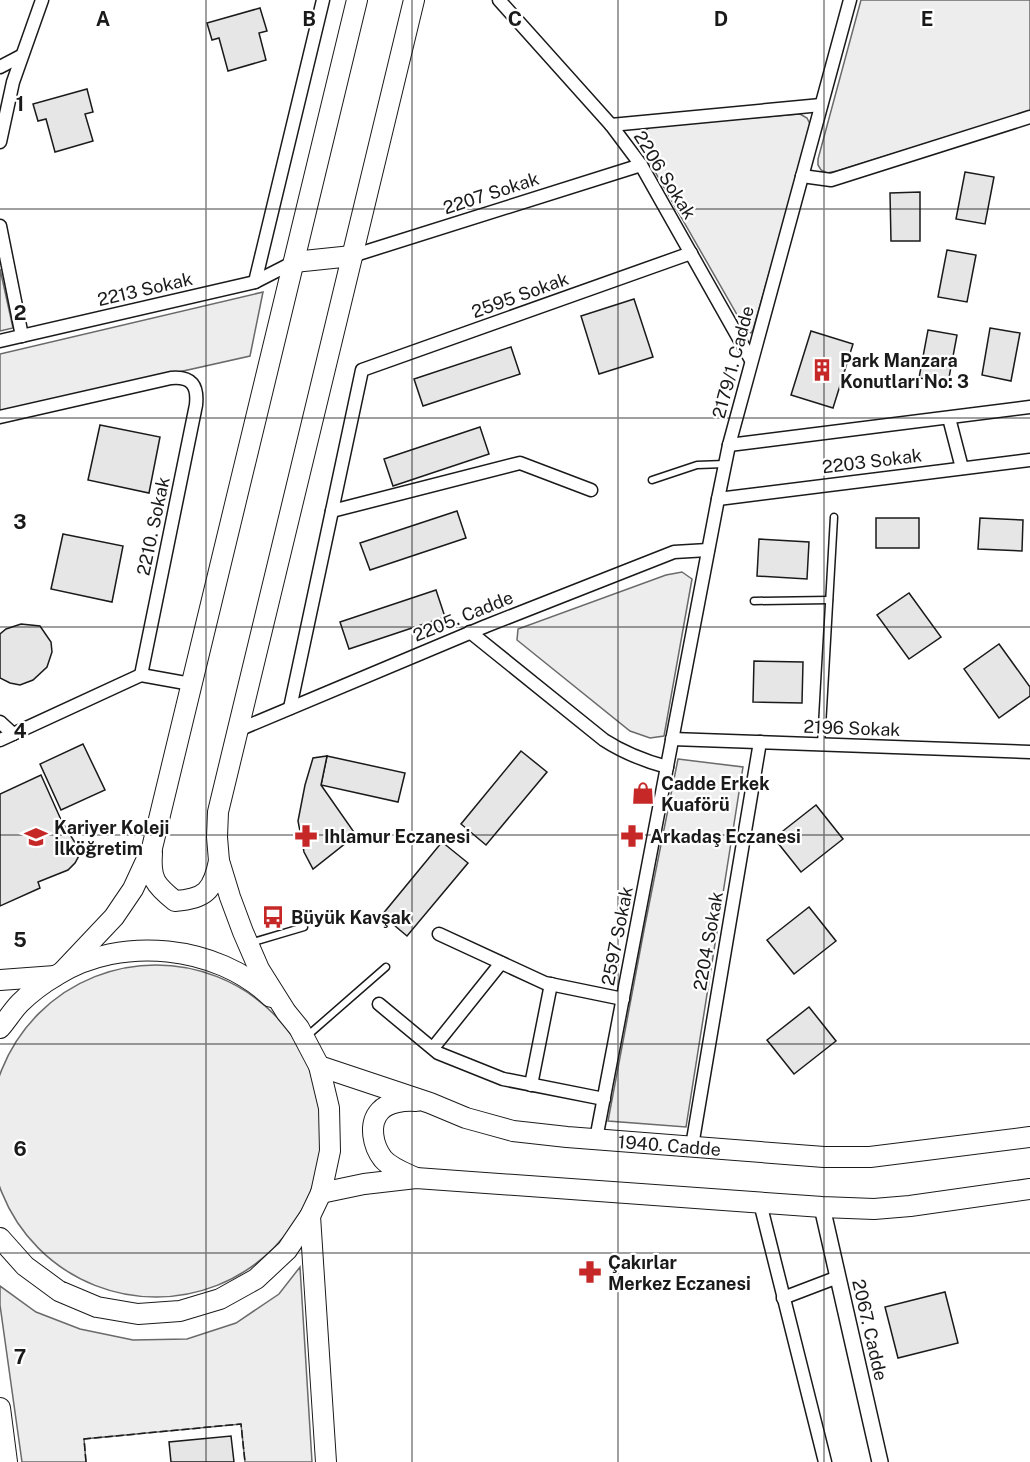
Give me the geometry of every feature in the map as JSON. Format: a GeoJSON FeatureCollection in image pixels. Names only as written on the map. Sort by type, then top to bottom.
{"type":"FeatureCollection","features":[{"type":"Feature","properties":{"kind":"main road"},"geometry":{"type":"LineString","coordinates":[[219,861],[216,879],[207,891],[192,900],[175,901],[153,880],[152,848],[357,0]]}},
{"type":"Feature","properties":{"kind":"main road"},"geometry":{"type":"LineString","coordinates":[[0,1238],[25,1266],[59,1291],[97,1307],[138,1314],[180,1311],[220,1299],[256,1279],[287,1250],[310,1216],[321,1193],[330,1151],[330,1129],[329,1108],[319,1066],[304,1038],[258,969],[247,943],[219,861],[218,812],[414,0]]}},
{"type":"Feature","properties":{"kind":"main road"},"geometry":{"type":"LineString","coordinates":[[294,262],[352,256]]}},
{"type":"Feature","properties":{"kind":"main road"},"geometry":{"type":"LineString","coordinates":[[0,1028],[20,1003],[59,974],[114,916],[133,889],[152,848]]}},
{"type":"Feature","properties":{"kind":"main road"},"geometry":{"type":"LineString","coordinates":[[0,980],[59,974],[91,959],[121,952],[151,950],[181,953],[211,961],[239,974],[264,991],[286,1012]]}},
{"type":"Feature","properties":{"kind":"main road","name":"1940. Cadde"},"geometry":{"type":"LineString","coordinates":[[319,1066],[430,1103],[466,1118],[513,1131],[824,1157],[870,1157],[1030,1137]]}},
{"type":"Feature","properties":{"kind":"main road"},"geometry":{"type":"LineString","coordinates":[[416,1178],[384,1160],[375,1144],[372,1127],[380,1110],[395,1102],[412,1100],[430,1103]]}},
{"type":"Feature","properties":{"kind":"main road"},"geometry":{"type":"LineString","coordinates":[[321,1193],[364,1184],[416,1178],[874,1209],[1030,1189]]}},
{"type":"Feature","properties":{"kind":"main road"},"geometry":{"type":"LineString","coordinates":[[310,1216],[326,1462]]}},
{"type":"Feature","properties":{"kind":"main road"},"geometry":{"type":"LineString","coordinates":[[0,1408],[7,1462]]}},
{"type":"Feature","properties":{"kind":"street"},"geometry":{"type":"LineString","coordinates":[[0,142],[21,56],[42,0]]}},
{"type":"Feature","properties":{"kind":"street"},"geometry":{"type":"LineString","coordinates":[[255,282],[323,0]]}},
{"type":"Feature","properties":{"kind":"street","name":"2206 Sokak"},"geometry":{"type":"LineString","coordinates":[[499,0],[611,125],[641,165],[751,360]]}},
{"type":"Feature","properties":{"kind":"street","name":"2179/1. Cadde"},"geometry":{"type":"LineString","coordinates":[[672,739],[729,445],[850,0]]}},
{"type":"Feature","properties":{"kind":"street"},"geometry":{"type":"LineString","coordinates":[[0,67],[21,56]]}},
{"type":"Feature","properties":{"kind":"street"},"geometry":{"type":"LineString","coordinates":[[611,125],[821,105]]}},
{"type":"Feature","properties":{"kind":"street"},"geometry":{"type":"LineString","coordinates":[[802,176],[831,180],[1030,117]]}},
{"type":"Feature","properties":{"kind":"street","name":"2207 Sokak"},"geometry":{"type":"LineString","coordinates":[[352,256],[641,165]]}},
{"type":"Feature","properties":{"kind":"street"},"geometry":{"type":"LineString","coordinates":[[0,226],[22,336]]}},
{"type":"Feature","properties":{"kind":"street","name":"2595 Sokak"},"geometry":{"type":"LineString","coordinates":[[332,511],[362,370],[691,253]]}},
{"type":"Feature","properties":{"kind":"street","name":"2213 Sokak"},"geometry":{"type":"LineString","coordinates":[[0,341],[255,282],[294,262]]}},
{"type":"Feature","properties":{"kind":"street","name":"2210. Sokak"},"geometry":{"type":"LineString","coordinates":[[0,417],[171,378],[179,377],[187,380],[196,389],[196,405],[141,675]]}},
{"type":"Feature","properties":{"kind":"street","name":"2203 Sokak"},"geometry":{"type":"LineString","coordinates":[[729,445],[1030,407]]}},
{"type":"Feature","properties":{"kind":"street"},"geometry":{"type":"LineString","coordinates":[[949,418],[962,468]]}},
{"type":"Feature","properties":{"kind":"street","name":"2203 Sokak"},"geometry":{"type":"LineString","coordinates":[[718,499],[1030,460]]}},
{"type":"Feature","properties":{"kind":"street"},"geometry":{"type":"LineString","coordinates":[[290,708],[332,511],[520,463],[591,490]]}},
{"type":"Feature","properties":{"kind":"street","name":"2205. Cadde"},"geometry":{"type":"LineString","coordinates":[[236,731],[470,632],[674,552],[708,550]]}},
{"type":"Feature","properties":{"kind":"street"},"geometry":{"type":"LineString","coordinates":[[470,632],[617,748],[667,767]]}},
{"type":"Feature","properties":{"kind":"street"},"geometry":{"type":"LineString","coordinates":[[0,740],[141,675],[191,684]]}},
{"type":"Feature","properties":{"kind":"street"},"geometry":{"type":"LineString","coordinates":[[0,722],[13,734]]}},
{"type":"Feature","properties":{"kind":"street","name":"2196 Sokak"},"geometry":{"type":"LineString","coordinates":[[672,739],[1030,752]]}},
{"type":"Feature","properties":{"kind":"street","name":"2597 Sokak"},"geometry":{"type":"LineString","coordinates":[[596,1139],[672,739]]}},
{"type":"Feature","properties":{"kind":"street","name":"2204 Sokak"},"geometry":{"type":"LineString","coordinates":[[692,1146],[760,742]]}},
{"type":"Feature","properties":{"kind":"street"},"geometry":{"type":"LineString","coordinates":[[439,934],[545,983],[623,999]]}},
{"type":"Feature","properties":{"kind":"street"},"geometry":{"type":"LineString","coordinates":[[433,1048],[501,963]]}},
{"type":"Feature","properties":{"kind":"street"},"geometry":{"type":"LineString","coordinates":[[531,1085],[551,984]]}},
{"type":"Feature","properties":{"kind":"street"},"geometry":{"type":"LineString","coordinates":[[379,1004],[438,1053],[503,1079],[604,1099]]}},
{"type":"Feature","properties":{"kind":"street"},"geometry":{"type":"LineString","coordinates":[[759,1203],[825,1462]]}},
{"type":"Feature","properties":{"kind":"street","name":"2067. Cadde"},"geometry":{"type":"LineString","coordinates":[[822,1207],[880,1462]]}},
{"type":"Feature","properties":{"kind":"street"},"geometry":{"type":"LineString","coordinates":[[783,1298],[838,1277]]}},
{"type":"Feature","properties":{"kind":"lane"},"geometry":{"type":"LineString","coordinates":[[652,480],[697,465],[725,464]]}},
{"type":"Feature","properties":{"kind":"lane"},"geometry":{"type":"LineString","coordinates":[[821,744],[834,517]]}},
{"type":"Feature","properties":{"kind":"lane"},"geometry":{"type":"LineString","coordinates":[[754,601],[829,600]]}},
{"type":"Feature","properties":{"kind":"lane"},"geometry":{"type":"LineString","coordinates":[[247,943],[304,927]]}},
{"type":"Feature","properties":{"kind":"lane"},"geometry":{"type":"LineString","coordinates":[[304,1038],[386,967]]}},
{"type":"Feature","properties":{"kind":"shaded area"},"geometry":{"type":"Polygon","coordinates":[[[861,0],[1030,0],[1030,111],[837,171],[827,173],[821,170],[818,159],[861,0]]]}},
{"type":"Feature","properties":{"kind":"shaded area"},"geometry":{"type":"Polygon","coordinates":[[[800,114],[807,118],[811,126],[751,333],[747,332],[639,140],[642,133],[652,126],[800,114]]]}},
{"type":"Feature","properties":{"kind":"shaded area"},"geometry":{"type":"Polygon","coordinates":[[[0,269],[13,328],[0,331],[0,269]]]}},
{"type":"Feature","properties":{"kind":"shaded area"},"geometry":{"type":"Polygon","coordinates":[[[263,292],[250,356],[0,412],[0,354],[263,292]]]}},
{"type":"Feature","properties":{"kind":"shaded area"},"geometry":{"type":"Polygon","coordinates":[[[682,572],[692,579],[664,736],[650,738],[630,731],[517,640],[518,629],[666,575],[682,572]]]}},
{"type":"Feature","properties":{"kind":"shaded area"},"geometry":{"type":"Polygon","coordinates":[[[678,759],[743,767],[686,1127],[608,1121],[644,930],[678,759]]]}},
{"type":"Feature","properties":{"kind":"shaded area"},"geometry":{"type":"Polygon","coordinates":[[[140,965],[172,965],[204,972],[234,984],[262,1002],[285,1025],[310,1067],[322,1115],[319,1163],[310,1195],[285,1237],[262,1260],[234,1278],[204,1290],[172,1297],[140,1297],[108,1290],[78,1278],[50,1260],[27,1237],[9,1209],[-3,1179],[-10,1147],[-10,1115],[-3,1083],[9,1053],[27,1025],[50,1002],[78,984],[108,972],[140,965]]]}},
{"type":"Feature","properties":{"kind":"shaded area"},"geometry":{"type":"Polygon","coordinates":[[[300,1267],[312,1462],[245,1462],[241,1424],[84,1439],[86,1462],[22,1462],[0,1305],[0,1286],[36,1312],[80,1329],[133,1340],[187,1339],[236,1323],[279,1294],[300,1267]]]}},
{"type":"Feature","properties":{"kind":"building"},"geometry":{"type":"Polygon","coordinates":[[[260,8],[267,31],[259,33],[266,60],[228,71],[219,38],[212,40],[207,23],[260,8]]]}},
{"type":"Feature","properties":{"kind":"building"},"geometry":{"type":"Polygon","coordinates":[[[87,89],[93,112],[85,114],[93,141],[55,152],[46,119],[38,121],[33,104],[87,89]]]}},
{"type":"Feature","properties":{"kind":"building"},"geometry":{"type":"Polygon","coordinates":[[[965,172],[994,177],[985,224],[956,219],[965,172]]]}},
{"type":"Feature","properties":{"kind":"building"},"geometry":{"type":"Polygon","coordinates":[[[920,192],[920,241],[891,241],[890,193],[920,192]]]}},
{"type":"Feature","properties":{"kind":"building"},"geometry":{"type":"Polygon","coordinates":[[[947,250],[976,255],[967,302],[938,297],[947,250]]]}},
{"type":"Feature","properties":{"kind":"building"},"geometry":{"type":"Polygon","coordinates":[[[634,299],[653,357],[599,374],[581,316],[634,299]]]}},
{"type":"Feature","properties":{"kind":"building"},"geometry":{"type":"Polygon","coordinates":[[[990,328],[1020,333],[1011,381],[982,375],[990,328]]]}},
{"type":"Feature","properties":{"kind":"building"},"geometry":{"type":"Polygon","coordinates":[[[928,330],[957,335],[948,383],[919,378],[928,330]]]}},
{"type":"Feature","properties":{"kind":"building","name":"Park Manzara Konutları No: 3"},"geometry":{"type":"Polygon","coordinates":[[[811,331],[853,344],[833,408],[791,395],[811,331]]]}},
{"type":"Feature","properties":{"kind":"building"},"geometry":{"type":"Polygon","coordinates":[[[511,347],[520,374],[423,406],[414,379],[511,347]]]}},
{"type":"Feature","properties":{"kind":"building"},"geometry":{"type":"Polygon","coordinates":[[[100,425],[160,437],[149,493],[88,480],[100,425]]]}},
{"type":"Feature","properties":{"kind":"building"},"geometry":{"type":"Polygon","coordinates":[[[480,427],[489,454],[393,486],[384,459],[480,427]]]}},
{"type":"Feature","properties":{"kind":"building"},"geometry":{"type":"Polygon","coordinates":[[[457,511],[466,538],[370,570],[360,543],[457,511]]]}},
{"type":"Feature","properties":{"kind":"building"},"geometry":{"type":"Polygon","coordinates":[[[876,518],[919,518],[919,548],[876,548],[876,518]]]}},
{"type":"Feature","properties":{"kind":"building"},"geometry":{"type":"Polygon","coordinates":[[[980,518],[1023,520],[1022,551],[978,549],[980,518]]]}},
{"type":"Feature","properties":{"kind":"building"},"geometry":{"type":"Polygon","coordinates":[[[63,534],[123,546],[112,602],[51,589],[63,534]]]}},
{"type":"Feature","properties":{"kind":"building"},"geometry":{"type":"Polygon","coordinates":[[[759,539],[809,542],[807,579],[757,576],[759,539]]]}},
{"type":"Feature","properties":{"kind":"building"},"geometry":{"type":"Polygon","coordinates":[[[436,590],[445,617],[349,649],[340,622],[436,590]]]}},
{"type":"Feature","properties":{"kind":"building"},"geometry":{"type":"Polygon","coordinates":[[[909,593],[941,637],[909,659],[877,615],[909,593]]]}},
{"type":"Feature","properties":{"kind":"building"},"geometry":{"type":"Polygon","coordinates":[[[21,624],[40,626],[51,642],[52,652],[47,667],[33,680],[20,685],[0,678],[0,634],[6,629],[21,624]]]}},
{"type":"Feature","properties":{"kind":"building"},"geometry":{"type":"Polygon","coordinates":[[[999,644],[1030,687],[1030,696],[999,718],[964,669],[999,644]]]}},
{"type":"Feature","properties":{"kind":"building"},"geometry":{"type":"Polygon","coordinates":[[[754,661],[803,662],[802,703],[753,702],[754,661]]]}},
{"type":"Feature","properties":{"kind":"building"},"geometry":{"type":"Polygon","coordinates":[[[83,744],[105,790],[61,810],[40,764],[83,744]]]}},
{"type":"Feature","properties":{"kind":"building"},"geometry":{"type":"Polygon","coordinates":[[[521,751],[547,772],[486,845],[461,824],[521,751]]]}},
{"type":"Feature","properties":{"kind":"building"},"geometry":{"type":"Polygon","coordinates":[[[327,756],[405,773],[398,802],[321,785],[327,756]]]}},
{"type":"Feature","properties":{"kind":"building"},"geometry":{"type":"Polygon","coordinates":[[[327,756],[321,785],[356,835],[313,869],[304,852],[298,821],[313,758],[327,756]]]}},
{"type":"Feature","properties":{"kind":"building","name":"Kariyer Koleji İlköğretim"},"geometry":{"type":"Polygon","coordinates":[[[41,775],[62,822],[81,852],[68,870],[38,882],[40,888],[0,906],[0,794],[41,775]]]}},
{"type":"Feature","properties":{"kind":"building"},"geometry":{"type":"Polygon","coordinates":[[[816,805],[843,839],[801,872],[774,838],[816,805]]]}},
{"type":"Feature","properties":{"kind":"building"},"geometry":{"type":"Polygon","coordinates":[[[442,842],[468,863],[407,936],[382,915],[442,842]]]}},
{"type":"Feature","properties":{"kind":"building"},"geometry":{"type":"Polygon","coordinates":[[[809,907],[836,941],[794,974],[767,940],[809,907]]]}},
{"type":"Feature","properties":{"kind":"building"},"geometry":{"type":"Polygon","coordinates":[[[809,1007],[836,1041],[794,1074],[767,1040],[809,1007]]]}},
{"type":"Feature","properties":{"kind":"building"},"geometry":{"type":"Polygon","coordinates":[[[945,1292],[958,1343],[898,1358],[885,1307],[945,1292]]]}},
{"type":"Feature","properties":{"kind":"building"},"geometry":{"type":"Polygon","coordinates":[[[231,1436],[234,1462],[171,1462],[169,1442],[231,1436]]]}},
{"type":"Feature","properties":{"kind":"fence"},"geometry":{"type":"LineString","coordinates":[[86,1462],[84,1439],[241,1424],[245,1462]]}},
{"type":"Feature","properties":{"kind":"place","name":"Park Manzara Konutları No: 3"},"geometry":{"type":"Point","coordinates":[822,370]}},
{"type":"Feature","properties":{"kind":"place","name":"Cadde Erkek Kuaförü"},"geometry":{"type":"Point","coordinates":[643,793]}},
{"type":"Feature","properties":{"kind":"place","name":"Ihlamur Eczanesi"},"geometry":{"type":"Point","coordinates":[306,836]}},
{"type":"Feature","properties":{"kind":"place","name":"Arkadaş Eczanesi"},"geometry":{"type":"Point","coordinates":[632,836]}},
{"type":"Feature","properties":{"kind":"place","name":"Kariyer Koleji İlköğretim"},"geometry":{"type":"Point","coordinates":[36,837]}},
{"type":"Feature","properties":{"kind":"place","name":"Büyük Kavşak"},"geometry":{"type":"Point","coordinates":[273,917]}},
{"type":"Feature","properties":{"kind":"place","name":"Çakırlar Merkez Eczanesi"},"geometry":{"type":"Point","coordinates":[590,1272]}}]}
